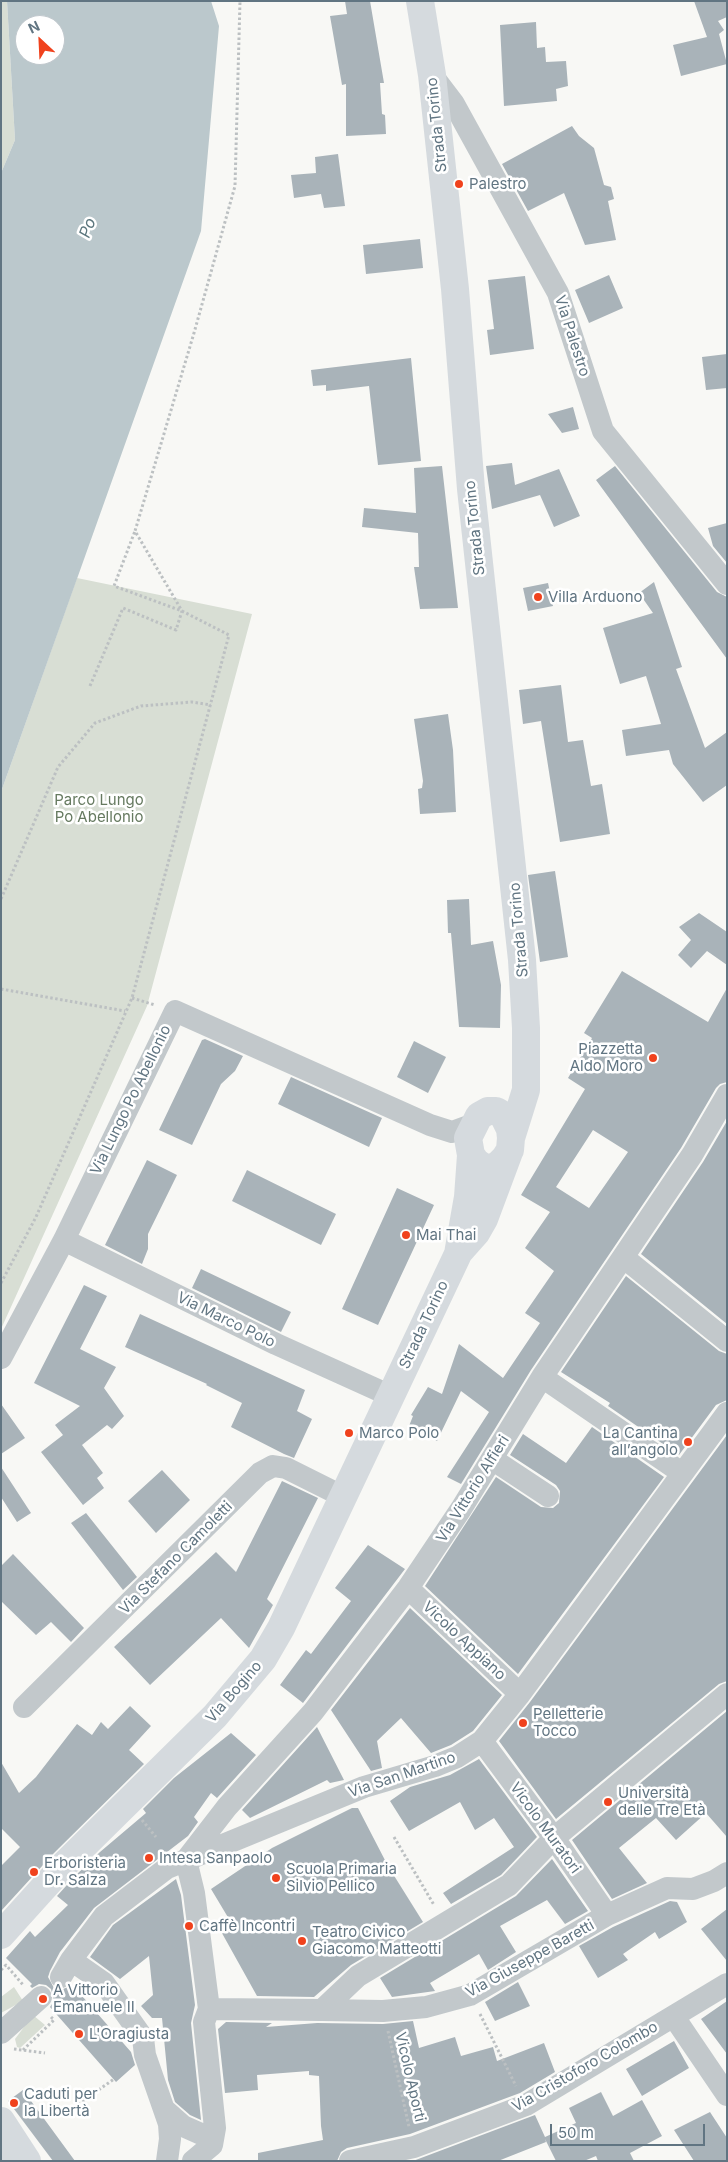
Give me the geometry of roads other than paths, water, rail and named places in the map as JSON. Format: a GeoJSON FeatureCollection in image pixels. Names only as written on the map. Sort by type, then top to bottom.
{"type":"FeatureCollection","features":[{"type":"Feature","properties":{"kind":"main road","name":"Strada Torino"},"geometry":{"type":"LineString","coordinates":[[420,1],[432,75],[455,289],[471,489],[514,880],[526,1028],[526,1090],[510,1144],[484,1218],[476,1234],[458,1254]]}},
{"type":"Feature","properties":{"kind":"main road","name":"Strada Torino"},"geometry":{"type":"LineString","coordinates":[[391,1396],[458,1254],[468,1196],[470,1153],[468,1138],[481,1117],[501,1102],[512,1083],[515,1071],[525,1055]]}},
{"type":"Feature","properties":{"kind":"main road"},"geometry":{"type":"LineString","coordinates":[[481,1117],[496,1111],[503,1114],[510,1129],[510,1144]]}},
{"type":"Feature","properties":{"kind":"main road","name":"Strada Torino"},"geometry":{"type":"LineString","coordinates":[[470,1153],[483,1167],[491,1168],[498,1164],[510,1144]]}},
{"type":"Feature","properties":{"kind":"main road","name":"Via Bogino"},"geometry":{"type":"LineString","coordinates":[[1,1935],[65,1864],[215,1716],[263,1658],[281,1628],[391,1396]]}},
{"type":"Feature","properties":{"kind":"main road"},"geometry":{"type":"LineString","coordinates":[[1,2121],[27,2161]]}},
{"type":"Feature","properties":{"kind":"street","name":"Via Palestro"},"geometry":{"type":"LineString","coordinates":[[432,75],[454,104],[558,293],[603,431],[727,584]]}},
{"type":"Feature","properties":{"kind":"street","name":"Via Lungo Po Abellonio"},"geometry":{"type":"LineString","coordinates":[[1,1358],[64,1240],[175,1011],[430,1125],[452,1132],[481,1117]]}},
{"type":"Feature","properties":{"kind":"street","name":"Via Vittorio Alfieri"},"geometry":{"type":"LineString","coordinates":[[186,1860],[227,1807],[313,1712],[408,1588],[461,1509],[542,1377],[692,1155],[727,1095]]}},
{"type":"Feature","properties":{"kind":"street","name":"Via Lungo Po Abellonio"},"geometry":{"type":"LineString","coordinates":[[430,1125],[444,1139],[470,1153]]}},
{"type":"Feature","properties":{"kind":"street","name":"Via Marco Polo"},"geometry":{"type":"LineString","coordinates":[[64,1240],[276,1344],[391,1396]]}},
{"type":"Feature","properties":{"kind":"street"},"geometry":{"type":"LineString","coordinates":[[622,1256],[727,1341]]}},
{"type":"Feature","properties":{"kind":"street"},"geometry":{"type":"LineString","coordinates":[[542,1377],[682,1473]]}},
{"type":"Feature","properties":{"kind":"street","name":"Via San Martino"},"geometry":{"type":"LineString","coordinates":[[166,2110],[148,2064],[143,2038],[104,1983],[66,1969],[104,1916],[168,1868],[364,1787],[435,1766],[456,1757],[482,1741],[520,1694],[727,1413]]}},
{"type":"Feature","properties":{"kind":"street"},"geometry":{"type":"LineString","coordinates":[[492,1459],[548,1496]]}},
{"type":"Feature","properties":{"kind":"street","name":"Via Stefano Camoletti"},"geometry":{"type":"LineString","coordinates":[[24,1707],[260,1472],[273,1466],[286,1468],[344,1497]]}},
{"type":"Feature","properties":{"kind":"street","name":"Vicolo Appiano"},"geometry":{"type":"LineString","coordinates":[[408,1588],[520,1694]]}},
{"type":"Feature","properties":{"kind":"street"},"geometry":{"type":"LineString","coordinates":[[322,2010],[358,1976],[509,1884],[554,1838],[727,1694]]}},
{"type":"Feature","properties":{"kind":"street","name":"Vicolo Muratori"},"geometry":{"type":"LineString","coordinates":[[482,1741],[608,1915]]}},
{"type":"Feature","properties":{"kind":"street"},"geometry":{"type":"LineString","coordinates":[[186,1860],[194,1893],[209,2009],[204,2022],[216,2128],[212,2145],[193,2161]]}},
{"type":"Feature","properties":{"kind":"street","name":"Via Giuseppe Baretti"},"geometry":{"type":"LineString","coordinates":[[209,2009],[383,2011],[426,2007],[470,1995],[608,1915],[666,1888],[693,1889],[714,1881],[727,1873]]}},
{"type":"Feature","properties":{"kind":"street","name":"Via Cristoforo Colombo"},"geometry":{"type":"LineString","coordinates":[[350,2161],[414,2147],[526,2105],[727,1984]]}},
{"type":"Feature","properties":{"kind":"street"},"geometry":{"type":"LineString","coordinates":[[5,2040],[32,1991]]}},
{"type":"Feature","properties":{"kind":"street"},"geometry":{"type":"LineString","coordinates":[[674,2017],[727,2095]]}},
{"type":"Feature","properties":{"kind":"street"},"geometry":{"type":"LineString","coordinates":[[166,2110],[183,2126],[201,2134],[209,2133],[216,2128]]}},
{"type":"Feature","properties":{"kind":"street"},"geometry":{"type":"LineString","coordinates":[[166,2110],[170,2139],[167,2161]]}},
{"type":"Feature","properties":{"kind":"water","name":"Po"},"geometry":{"type":"Polygon","coordinates":[[[7,1],[211,1],[219,26],[201,231],[1,792],[1,173],[15,140],[7,1]]]}},
{"type":"Feature","properties":{"kind":"place","name":"Palestro"},"geometry":{"type":"Point","coordinates":[459,184]}},
{"type":"Feature","properties":{"kind":"place","name":"Villa Arduono"},"geometry":{"type":"Point","coordinates":[538,597]}},
{"type":"Feature","properties":{"kind":"place","name":"Piazzetta Aldo Moro"},"geometry":{"type":"Point","coordinates":[653,1058]}},
{"type":"Feature","properties":{"kind":"place","name":"Mai Thai"},"geometry":{"type":"Point","coordinates":[406,1235]}},
{"type":"Feature","properties":{"kind":"place","name":"Marco Polo"},"geometry":{"type":"Point","coordinates":[349,1433]}},
{"type":"Feature","properties":{"kind":"place","name":"La Cantina all’angolo"},"geometry":{"type":"Point","coordinates":[688,1442]}},
{"type":"Feature","properties":{"kind":"place","name":"Pelletterie Tocco"},"geometry":{"type":"Point","coordinates":[523,1723]}},
{"type":"Feature","properties":{"kind":"place","name":"Università delle Tre Età"},"geometry":{"type":"Point","coordinates":[608,1802]}},
{"type":"Feature","properties":{"kind":"place","name":"Intesa Sanpaolo"},"geometry":{"type":"Point","coordinates":[149,1858]}},
{"type":"Feature","properties":{"kind":"place","name":"Erboristeria Dr. Salza"},"geometry":{"type":"Point","coordinates":[34,1872]}},
{"type":"Feature","properties":{"kind":"place","name":"Scuola Primaria Silvio Pellico"},"geometry":{"type":"Point","coordinates":[276,1878]}},
{"type":"Feature","properties":{"kind":"place","name":"Caffè Incontri"},"geometry":{"type":"Point","coordinates":[189,1926]}},
{"type":"Feature","properties":{"kind":"place","name":"Teatro Civico Giacomo Matteotti"},"geometry":{"type":"Point","coordinates":[302,1941]}},
{"type":"Feature","properties":{"kind":"place","name":"A Vittorio Emanuele II"},"geometry":{"type":"Point","coordinates":[43,1999]}},
{"type":"Feature","properties":{"kind":"place","name":"L'Oragiusta"},"geometry":{"type":"Point","coordinates":[79,2034]}},
{"type":"Feature","properties":{"kind":"place","name":"Caduti per la Libertà"},"geometry":{"type":"Point","coordinates":[14,2103]}},
{"type":"Feature","properties":{"kind":"park label","name":"Parco Lungo Po Abellonio"},"geometry":{"type":"Point","coordinates":[99,808]}}]}
